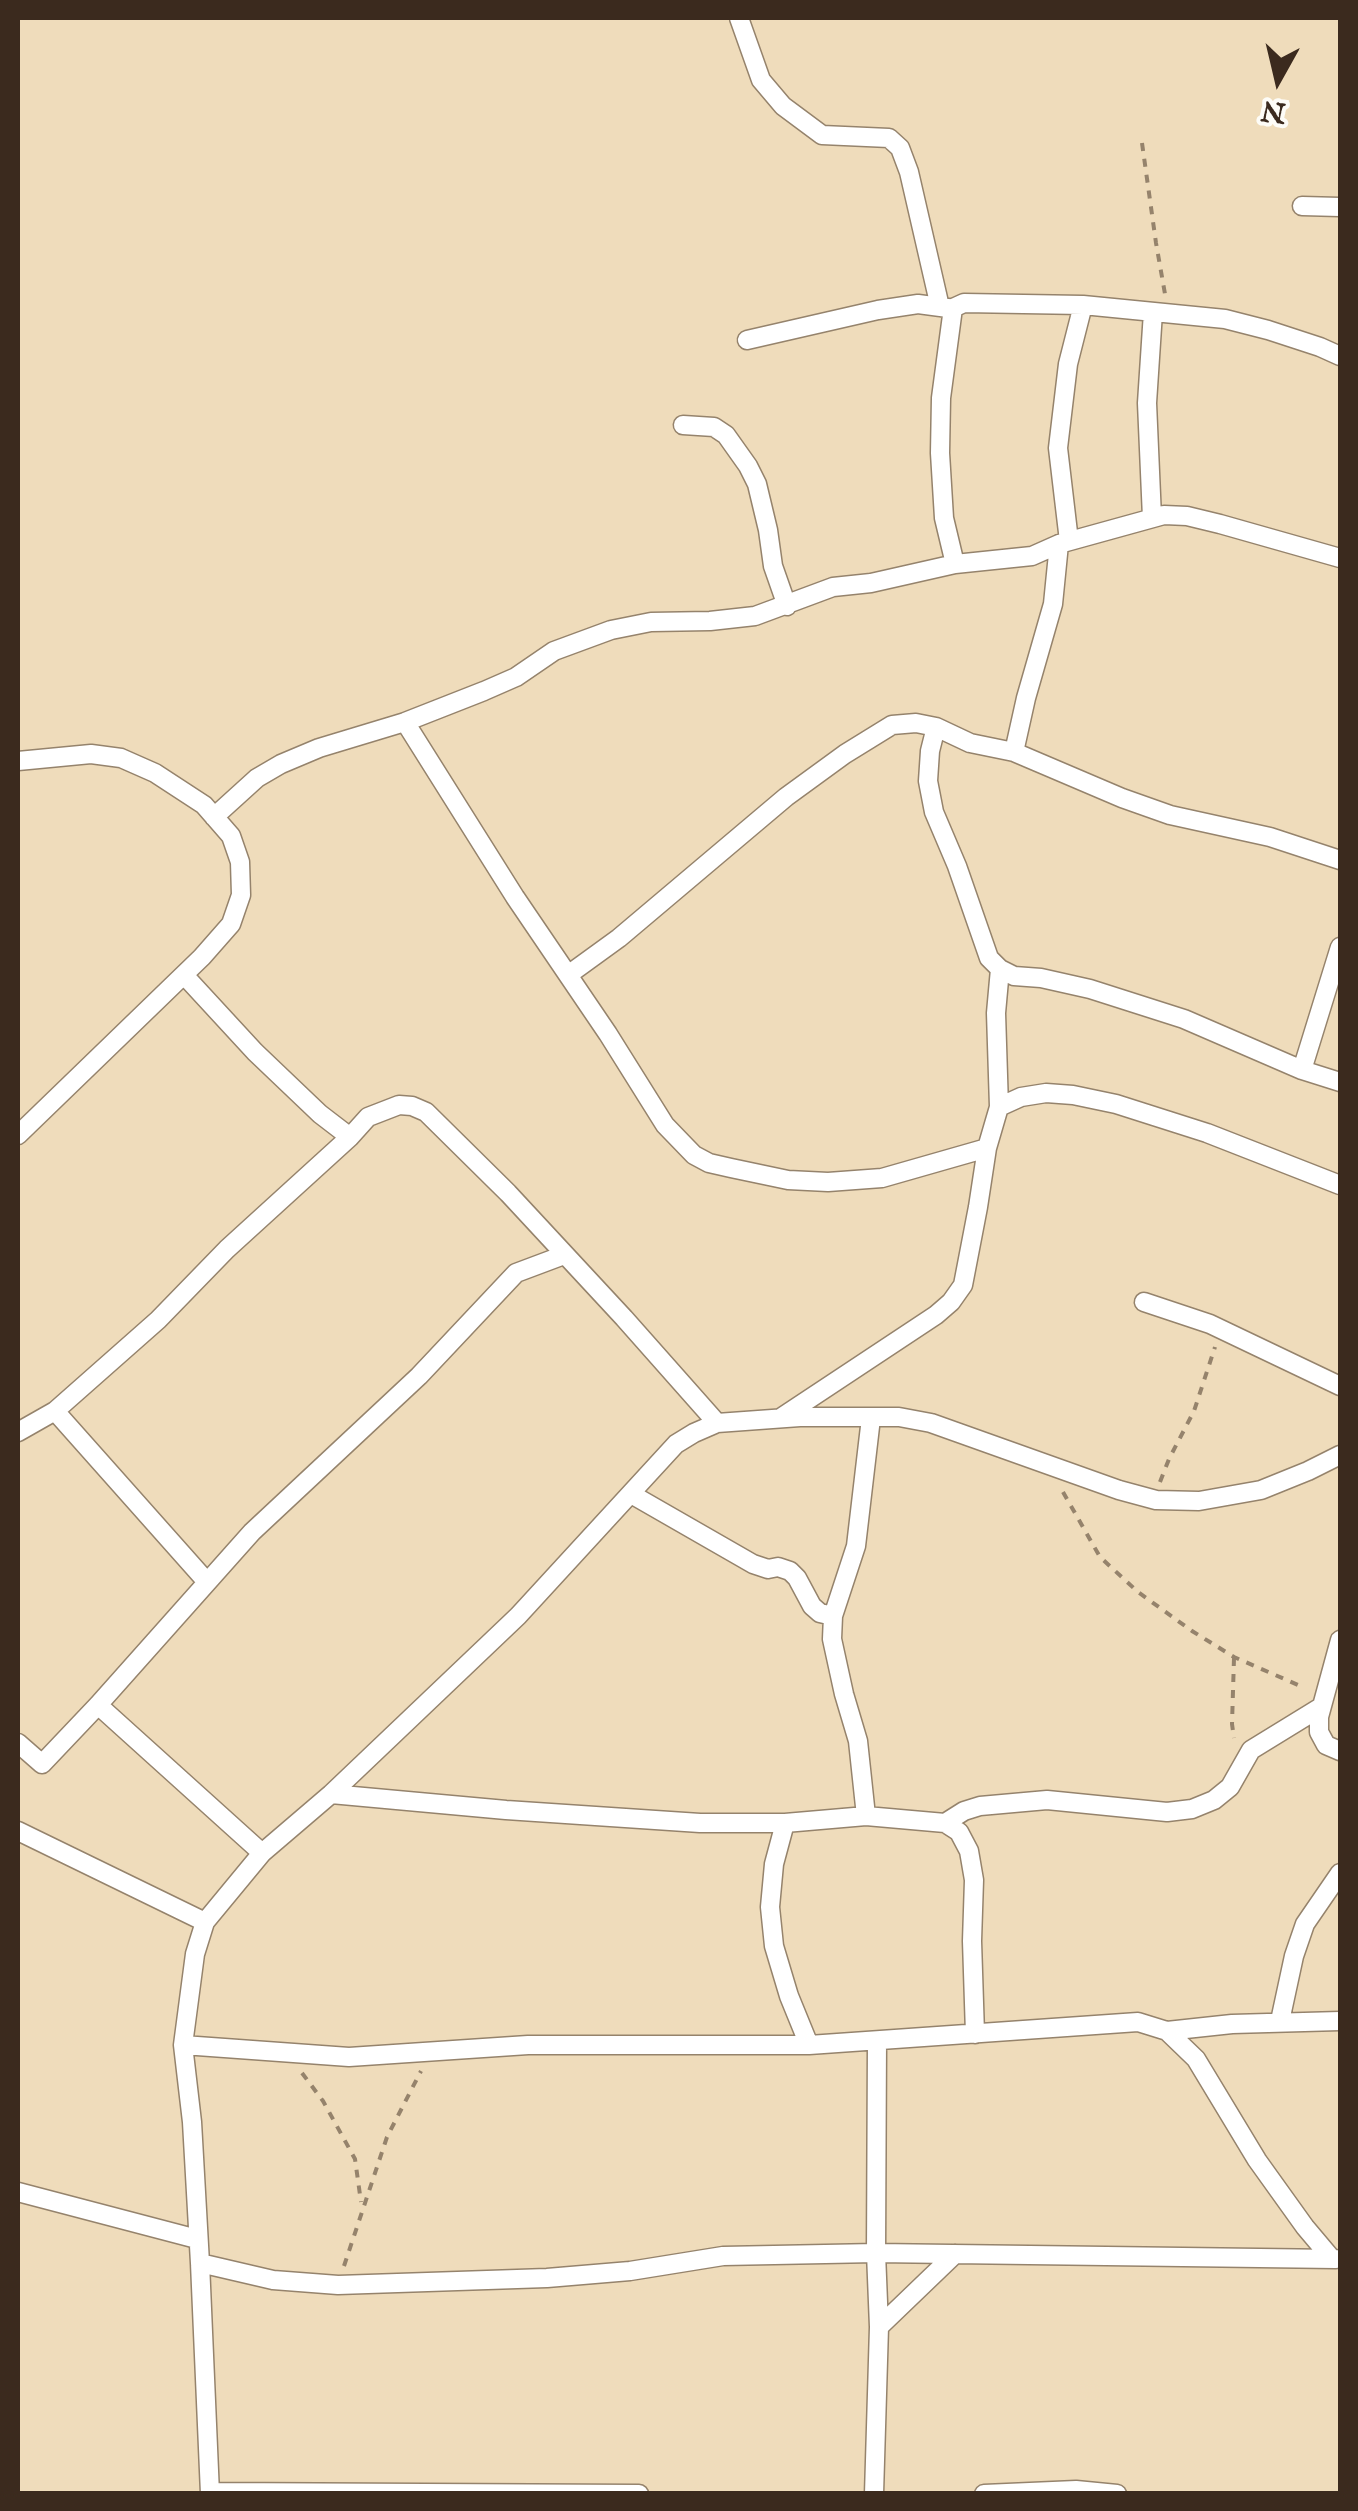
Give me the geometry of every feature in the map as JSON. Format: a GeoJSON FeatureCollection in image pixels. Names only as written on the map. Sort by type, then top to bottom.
{"type":"FeatureCollection","features":[{"type":"Feature","properties":{"kind":"street"},"geometry":{"type":"LineString","coordinates":[[739,18],[761,80],[784,106],[822,135],[889,138],[900,148],[947,308],[940,454],[944,518],[956,564]]}},
{"type":"Feature","properties":{"kind":"street"},"geometry":{"type":"LineString","coordinates":[[1302,206],[1340,207]]}},
{"type":"Feature","properties":{"kind":"street"},"geometry":{"type":"LineString","coordinates":[[746,340],[918,304],[947,308],[964,303],[1083,305],[1225,319],[1320,346],[1340,356]]}},
{"type":"Feature","properties":{"kind":"street"},"geometry":{"type":"LineString","coordinates":[[1014,752],[1053,604],[1064,542],[1058,448],[1068,364],[1083,305]]}},
{"type":"Feature","properties":{"kind":"street"},"geometry":{"type":"LineString","coordinates":[[1152,518],[1147,403],[1161,312]]}},
{"type":"Feature","properties":{"kind":"street"},"geometry":{"type":"LineString","coordinates":[[683,425],[714,427],[726,434],[748,466],[757,484],[773,566],[787,606]]}},
{"type":"Feature","properties":{"kind":"street"},"geometry":{"type":"LineString","coordinates":[[214,817],[258,778],[281,764],[319,748],[406,722],[516,677],[554,651],[610,630],[651,622],[755,616],[833,588],[956,564],[1032,556],[1064,542],[1164,515],[1187,516],[1340,558]]}},
{"type":"Feature","properties":{"kind":"street"},"geometry":{"type":"LineString","coordinates":[[406,722],[515,898],[665,1125],[694,1155],[708,1162],[788,1180],[828,1182],[882,1178],[987,1148]]}},
{"type":"Feature","properties":{"kind":"street"},"geometry":{"type":"LineString","coordinates":[[568,976],[786,797],[892,726],[936,726],[970,743],[1014,752],[1170,816],[1270,837],[1340,860]]}},
{"type":"Feature","properties":{"kind":"street"},"geometry":{"type":"LineString","coordinates":[[936,726],[928,782],[934,812],[989,958],[1000,970],[1090,989],[1184,1019],[1302,1070],[1340,1082]]}},
{"type":"Feature","properties":{"kind":"street"},"geometry":{"type":"LineString","coordinates":[[18,761],[91,754],[121,758],[155,773],[204,806],[231,836],[240,862],[241,895],[231,924],[184,975],[18,1134]]}},
{"type":"Feature","properties":{"kind":"street"},"geometry":{"type":"LineString","coordinates":[[1302,1070],[1340,947]]}},
{"type":"Feature","properties":{"kind":"street"},"geometry":{"type":"LineString","coordinates":[[779,1418],[908,1335],[951,1302],[962,1285],[987,1148],[1000,1107],[996,1013],[1000,970]]}},
{"type":"Feature","properties":{"kind":"street"},"geometry":{"type":"LineString","coordinates":[[184,975],[255,1052],[350,1137]]}},
{"type":"Feature","properties":{"kind":"street"},"geometry":{"type":"LineString","coordinates":[[1000,1107],[1046,1092],[1116,1104],[1340,1184]]}},
{"type":"Feature","properties":{"kind":"street"},"geometry":{"type":"LineString","coordinates":[[18,1432],[56,1411],[158,1320],[368,1117],[399,1105],[426,1112],[508,1194],[717,1423]]}},
{"type":"Feature","properties":{"kind":"street"},"geometry":{"type":"LineString","coordinates":[[18,1743],[42,1764],[252,1532],[418,1376],[516,1273],[564,1255]]}},
{"type":"Feature","properties":{"kind":"street"},"geometry":{"type":"LineString","coordinates":[[1144,1302],[1220,1328],[1340,1386]]}},
{"type":"Feature","properties":{"kind":"street"},"geometry":{"type":"LineString","coordinates":[[56,1411],[208,1582]]}},
{"type":"Feature","properties":{"kind":"street"},"geometry":{"type":"LineString","coordinates":[[639,2494],[210,2493],[192,2122],[183,2045],[195,1954],[205,1922],[262,1854],[331,1794],[518,1616],[676,1444],[717,1423],[898,1417],[931,1422],[1156,1500],[1199,1502],[1260,1490],[1340,1455]]}},
{"type":"Feature","properties":{"kind":"street"},"geometry":{"type":"LineString","coordinates":[[866,1816],[858,1741],[837,1666],[832,1616],[856,1546],[871,1418]]}},
{"type":"Feature","properties":{"kind":"street"},"geometry":{"type":"LineString","coordinates":[[631,1494],[752,1564],[790,1571],[812,1606],[820,1614],[832,1616]]}},
{"type":"Feature","properties":{"kind":"street"},"geometry":{"type":"LineString","coordinates":[[1340,1640],[1322,1701],[1319,1732],[1326,1745],[1340,1751]]}},
{"type":"Feature","properties":{"kind":"street"},"geometry":{"type":"LineString","coordinates":[[945,1822],[980,1806],[1048,1800],[1167,1812],[1192,1809],[1214,1800],[1230,1787],[1251,1750],[1322,1701]]}},
{"type":"Feature","properties":{"kind":"street"},"geometry":{"type":"LineString","coordinates":[[98,1705],[262,1854]]}},
{"type":"Feature","properties":{"kind":"street"},"geometry":{"type":"LineString","coordinates":[[331,1794],[700,1823],[785,1823],[866,1816],[945,1822],[960,1832],[974,1880],[974,2034]]}},
{"type":"Feature","properties":{"kind":"street"},"geometry":{"type":"LineString","coordinates":[[785,1823],[774,1864],[770,1907],[774,1946],[809,2044]]}},
{"type":"Feature","properties":{"kind":"street"},"geometry":{"type":"LineString","coordinates":[[18,1830],[205,1922]]}},
{"type":"Feature","properties":{"kind":"street"},"geometry":{"type":"LineString","coordinates":[[1280,2022],[1304,1924],[1340,1873]]}},
{"type":"Feature","properties":{"kind":"street"},"geometry":{"type":"LineString","coordinates":[[183,2045],[348,2057],[528,2045],[877,2042],[1138,2022],[1167,2030],[1340,2021]]}},
{"type":"Feature","properties":{"kind":"street"},"geometry":{"type":"LineString","coordinates":[[1167,2030],[1196,2059],[1256,2160],[1305,2227],[1336,2259]]}},
{"type":"Feature","properties":{"kind":"street"},"geometry":{"type":"LineString","coordinates":[[874,2494],[880,2326],[876,2253],[877,2042]]}},
{"type":"Feature","properties":{"kind":"street"},"geometry":{"type":"LineString","coordinates":[[18,2192],[198,2239]]}},
{"type":"Feature","properties":{"kind":"street"},"geometry":{"type":"LineString","coordinates":[[200,2263],[273,2280],[338,2284],[547,2278],[630,2271],[724,2256],[876,2253],[1336,2259]]}},
{"type":"Feature","properties":{"kind":"street"},"geometry":{"type":"LineString","coordinates":[[880,2326],[954,2254]]}},
{"type":"Feature","properties":{"kind":"street"},"geometry":{"type":"LineString","coordinates":[[984,2494],[1076,2490],[1118,2494]]}},
{"type":"Feature","properties":{"kind":"path"},"geometry":{"type":"LineString","coordinates":[[1142,142],[1161,312]]}},
{"type":"Feature","properties":{"kind":"path"},"geometry":{"type":"LineString","coordinates":[[1156,1500],[1169,1458],[1194,1411],[1220,1328]]}},
{"type":"Feature","properties":{"kind":"path"},"geometry":{"type":"LineString","coordinates":[[1046,1463],[1100,1558],[1138,1592],[1234,1658],[1322,1701]]}},
{"type":"Feature","properties":{"kind":"path"},"geometry":{"type":"LineString","coordinates":[[1234,1658],[1232,1724],[1242,1761]]}},
{"type":"Feature","properties":{"kind":"path"},"geometry":{"type":"LineString","coordinates":[[338,2284],[388,2137],[432,2052]]}},
{"type":"Feature","properties":{"kind":"path"},"geometry":{"type":"LineString","coordinates":[[287,2054],[323,2101],[355,2158],[362,2207]]}}]}
